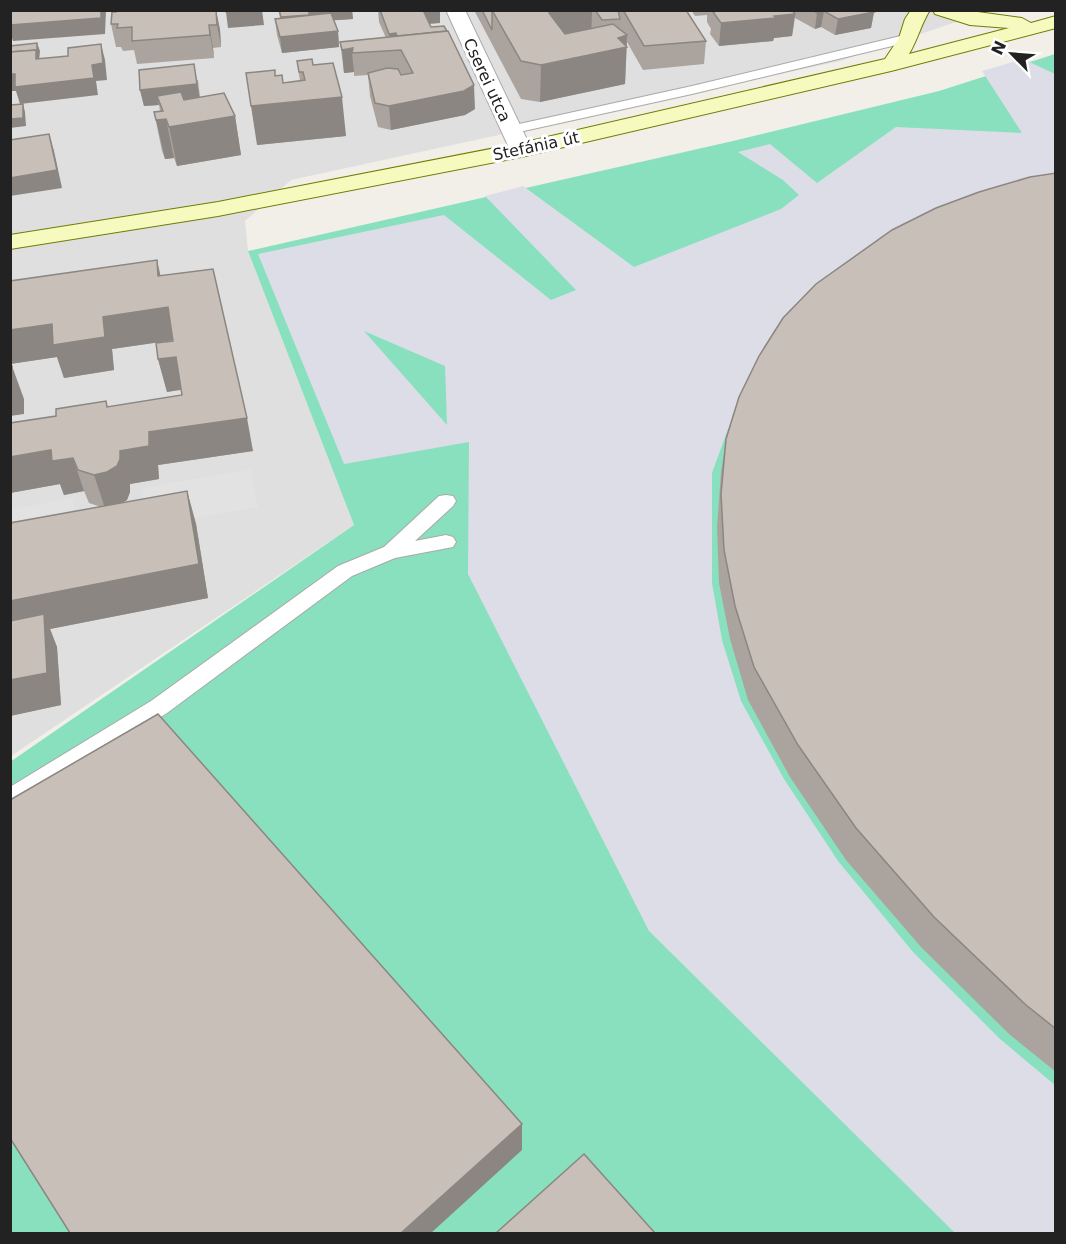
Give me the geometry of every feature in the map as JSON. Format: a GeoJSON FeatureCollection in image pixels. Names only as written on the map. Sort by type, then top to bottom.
{"type":"FeatureCollection","features":[{"type":"Feature","properties":{"kind":"street","name":"Cserei utca"},"geometry":{"type":"LineString","coordinates":[[455,10],[515,140]]}},
{"type":"Feature","properties":{"kind":"street"},"geometry":{"type":"LineString","coordinates":[[891,64],[909,38],[914,19],[921,10]]}},
{"type":"Feature","properties":{"kind":"street"},"geometry":{"type":"LineString","coordinates":[[942,10],[981,20],[1052,23]]}},
{"type":"Feature","properties":{"kind":"street"},"geometry":{"type":"LineString","coordinates":[[1017,10],[1052,23]]}},
{"type":"Feature","properties":{"kind":"street","name":"Stefánia út"},"geometry":{"type":"LineString","coordinates":[[10,242],[218,209],[515,140],[891,64],[1052,23]]}},
{"type":"Feature","properties":{"kind":"lane"},"geometry":{"type":"LineString","coordinates":[[515,140],[692,90],[909,38]]}},
{"type":"Feature","properties":{"kind":"lane"},"geometry":{"type":"LineString","coordinates":[[391,552],[446,501]]}},
{"type":"Feature","properties":{"kind":"lane"},"geometry":{"type":"LineString","coordinates":[[10,799],[159,707],[345,571],[391,552],[446,542]]}},
{"type":"Feature","properties":{"kind":"shaded area"},"geometry":{"type":"Polygon","coordinates":[[[11,11],[989,11],[840,61],[291,180],[245,221],[248,251],[354,525],[11,756],[11,11]]]}},
{"type":"Feature","properties":{"kind":"shaded area"},"geometry":{"type":"Polygon","coordinates":[[[1023,59],[1055,74],[1055,197],[735,430],[728,429],[712,473],[712,583],[722,640],[741,701],[784,779],[838,861],[913,952],[1000,1039],[1055,1085],[1055,1233],[955,1233],[649,931],[468,574],[469,442],[344,464],[258,254],[444,215],[551,300],[576,290],[485,196],[523,186],[634,267],[781,209],[799,195],[783,180],[738,152],[770,144],[817,183],[896,127],[1022,133],[982,71],[1023,59]],[[364,331],[447,425],[445,366],[364,331]]]}},
{"type":"Feature","properties":{"kind":"shaded area"},"geometry":{"type":"Polygon","coordinates":[[[250,469],[258,507],[11,551],[11,509],[73,498],[74,518],[144,505],[142,488],[250,469]]]}},
{"type":"Feature","properties":{"kind":"green space"},"geometry":{"type":"Polygon","coordinates":[[[1055,54],[1055,1233],[11,1233],[10,762],[354,525],[248,251],[733,141],[939,91],[1055,54]]]}},
{"type":"Feature","properties":{"kind":"building"},"geometry":{"type":"Polygon","coordinates":[[[11,10],[101,10],[101,18],[10,25],[11,10]]]}},
{"type":"Feature","properties":{"kind":"building"},"geometry":{"type":"Polygon","coordinates":[[[116,10],[216,10],[217,25],[209,25],[210,35],[132,41],[132,27],[117,28],[118,24],[111,24],[112,12],[116,10]]]}},
{"type":"Feature","properties":{"kind":"building"},"geometry":{"type":"Polygon","coordinates":[[[279,10],[309,10],[309,15],[281,17],[279,10]]]}},
{"type":"Feature","properties":{"kind":"building"},"geometry":{"type":"Polygon","coordinates":[[[324,10],[351,10],[324,13],[324,10]]]}},
{"type":"Feature","properties":{"kind":"building"},"geometry":{"type":"Polygon","coordinates":[[[380,10],[423,10],[431,27],[444,26],[447,31],[397,36],[396,33],[389,34],[380,10]]]}},
{"type":"Feature","properties":{"kind":"building"},"geometry":{"type":"Polygon","coordinates":[[[482,10],[492,10],[492,30],[482,10]]]}},
{"type":"Feature","properties":{"kind":"building"},"geometry":{"type":"Polygon","coordinates":[[[492,10],[566,10],[549,13],[565,34],[613,24],[627,35],[618,38],[627,47],[541,65],[521,61],[492,10]]]}},
{"type":"Feature","properties":{"kind":"building"},"geometry":{"type":"Polygon","coordinates":[[[595,10],[618,10],[620,19],[602,20],[595,10]]]}},
{"type":"Feature","properties":{"kind":"building"},"geometry":{"type":"Polygon","coordinates":[[[623,10],[686,10],[706,41],[644,46],[623,10]]]}},
{"type":"Feature","properties":{"kind":"building"},"geometry":{"type":"Polygon","coordinates":[[[792,10],[795,14],[721,23],[713,12],[792,10]]]}},
{"type":"Feature","properties":{"kind":"building"},"geometry":{"type":"Polygon","coordinates":[[[812,10],[870,10],[874,12],[838,19],[824,11],[817,13],[812,10]]]}},
{"type":"Feature","properties":{"kind":"building"},"geometry":{"type":"Polygon","coordinates":[[[331,13],[338,31],[280,37],[275,19],[331,13]]]}},
{"type":"Feature","properties":{"kind":"building"},"geometry":{"type":"Polygon","coordinates":[[[448,31],[474,85],[464,91],[389,106],[375,103],[368,73],[387,68],[398,69],[401,75],[413,73],[401,50],[352,53],[353,48],[342,50],[340,42],[448,31]]]}},
{"type":"Feature","properties":{"kind":"building"},"geometry":{"type":"Polygon","coordinates":[[[37,43],[37,53],[36,50],[10,52],[10,46],[37,43]]]}},
{"type":"Feature","properties":{"kind":"building"},"geometry":{"type":"Polygon","coordinates":[[[101,44],[103,63],[92,65],[94,78],[15,87],[15,74],[10,74],[10,52],[36,50],[36,59],[68,56],[68,48],[101,44]]]}},
{"type":"Feature","properties":{"kind":"building"},"geometry":{"type":"Polygon","coordinates":[[[312,59],[313,65],[333,63],[342,97],[251,106],[246,73],[275,70],[275,76],[282,75],[283,83],[305,80],[303,72],[299,72],[297,61],[312,59]]]}},
{"type":"Feature","properties":{"kind":"building"},"geometry":{"type":"Polygon","coordinates":[[[194,64],[197,84],[140,90],[139,70],[194,64]]]}},
{"type":"Feature","properties":{"kind":"building"},"geometry":{"type":"Polygon","coordinates":[[[181,92],[184,100],[224,93],[235,116],[169,127],[166,119],[156,120],[154,112],[163,111],[157,96],[181,92]]]}},
{"type":"Feature","properties":{"kind":"building"},"geometry":{"type":"Polygon","coordinates":[[[23,104],[23,118],[10,119],[10,105],[23,104]]]}},
{"type":"Feature","properties":{"kind":"building"},"geometry":{"type":"Polygon","coordinates":[[[49,134],[57,170],[10,178],[10,140],[49,134]]]}},
{"type":"Feature","properties":{"kind":"building"},"geometry":{"type":"Polygon","coordinates":[[[1056,173],[1056,1029],[1026,1005],[934,917],[856,828],[798,745],[754,667],[735,606],[724,550],[721,494],[726,439],[739,397],[759,356],[783,318],[816,284],[892,230],[936,208],[1030,177],[1056,173]]]}},
{"type":"Feature","properties":{"kind":"building"},"geometry":{"type":"Polygon","coordinates":[[[157,260],[158,276],[213,269],[247,418],[149,432],[149,446],[120,451],[117,466],[107,472],[94,475],[78,470],[73,458],[52,461],[51,450],[10,457],[10,423],[56,416],[56,409],[106,401],[107,407],[182,395],[176,357],[158,359],[156,343],[173,341],[168,307],[103,317],[105,337],[53,345],[52,324],[10,330],[10,281],[157,260]]]}},
{"type":"Feature","properties":{"kind":"building"},"geometry":{"type":"Polygon","coordinates":[[[10,366],[12,366],[12,381],[10,381],[10,366]]]}},
{"type":"Feature","properties":{"kind":"building"},"geometry":{"type":"Polygon","coordinates":[[[187,491],[199,564],[10,601],[10,523],[187,491]]]}},
{"type":"Feature","properties":{"kind":"building"},"geometry":{"type":"Polygon","coordinates":[[[44,614],[47,673],[10,680],[10,621],[44,614]]]}},
{"type":"Feature","properties":{"kind":"building"},"geometry":{"type":"Polygon","coordinates":[[[158,714],[522,1124],[401,1233],[70,1233],[10,1138],[10,800],[158,714]]]}},
{"type":"Feature","properties":{"kind":"building"},"geometry":{"type":"Polygon","coordinates":[[[584,1154],[655,1233],[496,1233],[584,1154]]]}}]}
